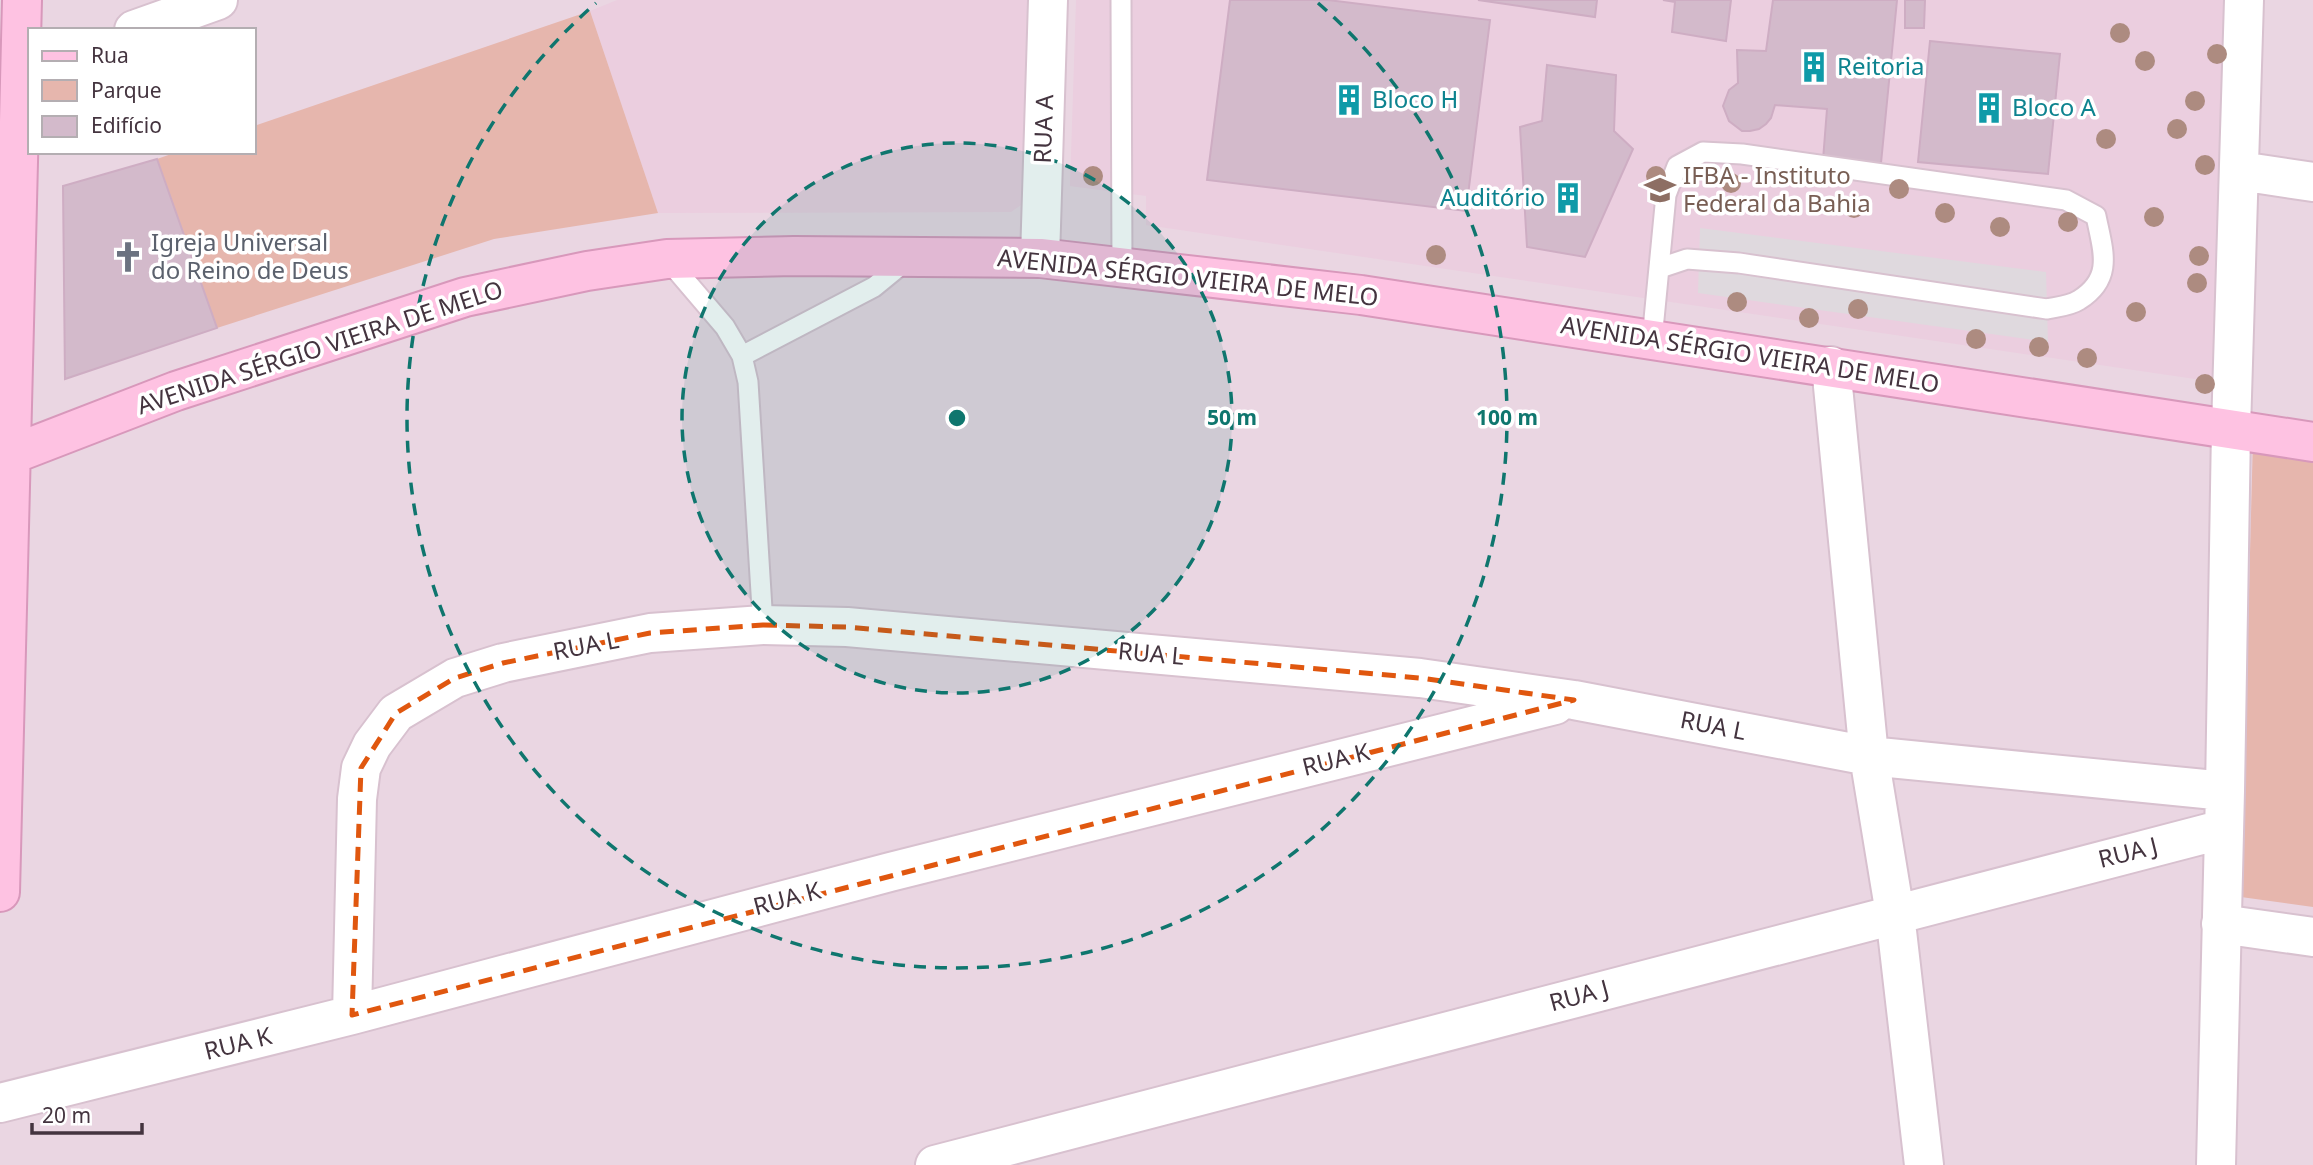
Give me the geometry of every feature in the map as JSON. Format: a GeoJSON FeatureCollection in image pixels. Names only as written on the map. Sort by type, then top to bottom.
{"type":"FeatureCollection","features":[{"type":"Feature","properties":{"kind":"street"},"geometry":{"type":"LineString","coordinates":[[0,892],[9,155],[25,68],[22,0]]}},
{"type":"Feature","properties":{"kind":"street"},"geometry":{"type":"LineString","coordinates":[[140,28],[218,0]]}},
{"type":"Feature","properties":{"kind":"street","name":"RUA A"},"geometry":{"type":"LineString","coordinates":[[1040,258],[1048,0]]}},
{"type":"Feature","properties":{"kind":"street"},"geometry":{"type":"LineString","coordinates":[[2216,1165],[2231,429],[2244,0]]}},
{"type":"Feature","properties":{"kind":"street"},"geometry":{"type":"LineString","coordinates":[[2240,171],[2313,182]]}},
{"type":"Feature","properties":{"kind":"street","name":"AVENIDA SÉRGIO VIEIRA DE MELO"},"geometry":{"type":"LineString","coordinates":[[6,457],[176,391],[465,297],[587,271],[667,260],[782,256],[1040,258],[1361,295],[2313,442]]}},
{"type":"Feature","properties":{"kind":"street"},"geometry":{"type":"LineString","coordinates":[[1831,366],[1869,756],[1895,914],[1924,1165]]}},
{"type":"Feature","properties":{"kind":"street","name":"RUA L"},"geometry":{"type":"LineString","coordinates":[[352,1015],[357,799],[362,768],[372,745],[396,712],[455,678],[503,663],[650,634],[763,625],[846,627],[1420,678],[1574,700],[1869,756],[2225,791]]}},
{"type":"Feature","properties":{"kind":"street","name":"RUA K"},"geometry":{"type":"LineString","coordinates":[[0,1103],[352,1015],[890,872],[1574,700]]}},
{"type":"Feature","properties":{"kind":"street","name":"RUA J"},"geometry":{"type":"LineString","coordinates":[[935,1165],[2224,829]]}},
{"type":"Feature","properties":{"kind":"street"},"geometry":{"type":"LineString","coordinates":[[2221,923],[2313,937]]}},
{"type":"Feature","properties":{"kind":"lane"},"geometry":{"type":"LineString","coordinates":[[1121,0],[1122,267]]}},
{"type":"Feature","properties":{"kind":"lane"},"geometry":{"type":"LineString","coordinates":[[1652,340],[1666,195],[1677,166],[1703,152],[1742,154],[2066,200],[2096,216],[2105,259],[2101,280],[2077,301],[2047,309],[1739,263],[1686,260],[1660,268]]}},
{"type":"Feature","properties":{"kind":"lane"},"geometry":{"type":"LineString","coordinates":[[742,356],[874,287],[910,257]]}},
{"type":"Feature","properties":{"kind":"lane"},"geometry":{"type":"LineString","coordinates":[[667,260],[725,327],[742,356],[748,382],[763,625]]}},
{"type":"Feature","properties":{"kind":"highlighted area"},"geometry":{"type":"Polygon","coordinates":[[[763,625],[847,627],[1420,678],[1574,700],[352,1015],[361,768],[396,713],[455,678],[503,663],[650,633],[763,625]]]}},
{"type":"Feature","properties":{"kind":"shaded area"},"geometry":{"type":"Polygon","coordinates":[[[0,0],[2313,0],[2313,1165],[0,1165],[0,0]]]}},
{"type":"Feature","properties":{"kind":"shaded area"},"geometry":{"type":"Polygon","coordinates":[[[617,0],[1027,0],[1021,205],[1011,212],[658,213],[590,11],[617,0]]]}},
{"type":"Feature","properties":{"kind":"shaded area","name":"IFBA - Instituto Federal da Bahia"},"geometry":{"type":"Polygon","coordinates":[[[1076,0],[2227,0],[2222,383],[1146,225],[1146,196],[1070,186],[1076,0]]]}},
{"type":"Feature","properties":{"kind":"shaded area"},"geometry":{"type":"Polygon","coordinates":[[[1700,228],[2046,272],[2048,342],[1698,293],[1700,228]]]}},
{"type":"Feature","properties":{"kind":"green space"},"geometry":{"type":"Polygon","coordinates":[[[590,11],[658,213],[494,239],[217,328],[157,159],[171,154],[256,154],[256,125],[590,11]]]}},
{"type":"Feature","properties":{"kind":"green space"},"geometry":{"type":"Polygon","coordinates":[[[2253,438],[2313,447],[2313,907],[2241,897],[2253,438]]]}},
{"type":"Feature","properties":{"kind":"building","name":"Bloco H"},"geometry":{"type":"Polygon","coordinates":[[[1230,0],[1328,0],[1490,20],[1466,211],[1207,180],[1230,0]]]}},
{"type":"Feature","properties":{"kind":"building"},"geometry":{"type":"Polygon","coordinates":[[[1478,0],[1597,0],[1595,17],[1478,0]]]}},
{"type":"Feature","properties":{"kind":"building"},"geometry":{"type":"Polygon","coordinates":[[[1663,0],[1731,0],[1726,41],[1672,32],[1675,2],[1663,0]]]}},
{"type":"Feature","properties":{"kind":"building","name":"Reitoria"},"geometry":{"type":"Polygon","coordinates":[[[1773,0],[1897,0],[1881,163],[1823,160],[1827,109],[1775,105],[1766,124],[1750,131],[1742,131],[1729,121],[1723,106],[1729,90],[1738,83],[1737,50],[1766,51],[1773,0]]]}},
{"type":"Feature","properties":{"kind":"building"},"geometry":{"type":"Polygon","coordinates":[[[1905,0],[1925,0],[1924,28],[1905,28],[1905,0]]]}},
{"type":"Feature","properties":{"kind":"building","name":"Bloco A"},"geometry":{"type":"Polygon","coordinates":[[[1930,41],[2060,54],[2048,174],[1918,162],[1930,41]]]}},
{"type":"Feature","properties":{"kind":"building","name":"Auditório"},"geometry":{"type":"Polygon","coordinates":[[[1547,65],[1616,75],[1614,131],[1633,149],[1585,257],[1527,247],[1520,127],[1542,121],[1547,65]]]}},
{"type":"Feature","properties":{"kind":"building","name":"Igreja Universal do Reino de Deus"},"geometry":{"type":"Polygon","coordinates":[[[157,159],[217,328],[65,379],[63,186],[157,159]]]}},
{"type":"Feature","properties":{"kind":"place","name":"Reitoria"},"geometry":{"type":"Point","coordinates":[1814,67]}},
{"type":"Feature","properties":{"kind":"place","name":"Bloco H"},"geometry":{"type":"Point","coordinates":[1349,100]}},
{"type":"Feature","properties":{"kind":"place","name":"Bloco A"},"geometry":{"type":"Point","coordinates":[1989,108]}},
{"type":"Feature","properties":{"kind":"place","name":"IFBA - Instituto Federal da Bahia"},"geometry":{"type":"Point","coordinates":[1660,190]}},
{"type":"Feature","properties":{"kind":"place","name":"Auditório"},"geometry":{"type":"Point","coordinates":[1568,198]}},
{"type":"Feature","properties":{"kind":"place","name":"Igreja Universal do Reino de Deus"},"geometry":{"type":"Point","coordinates":[128,257]}}]}
